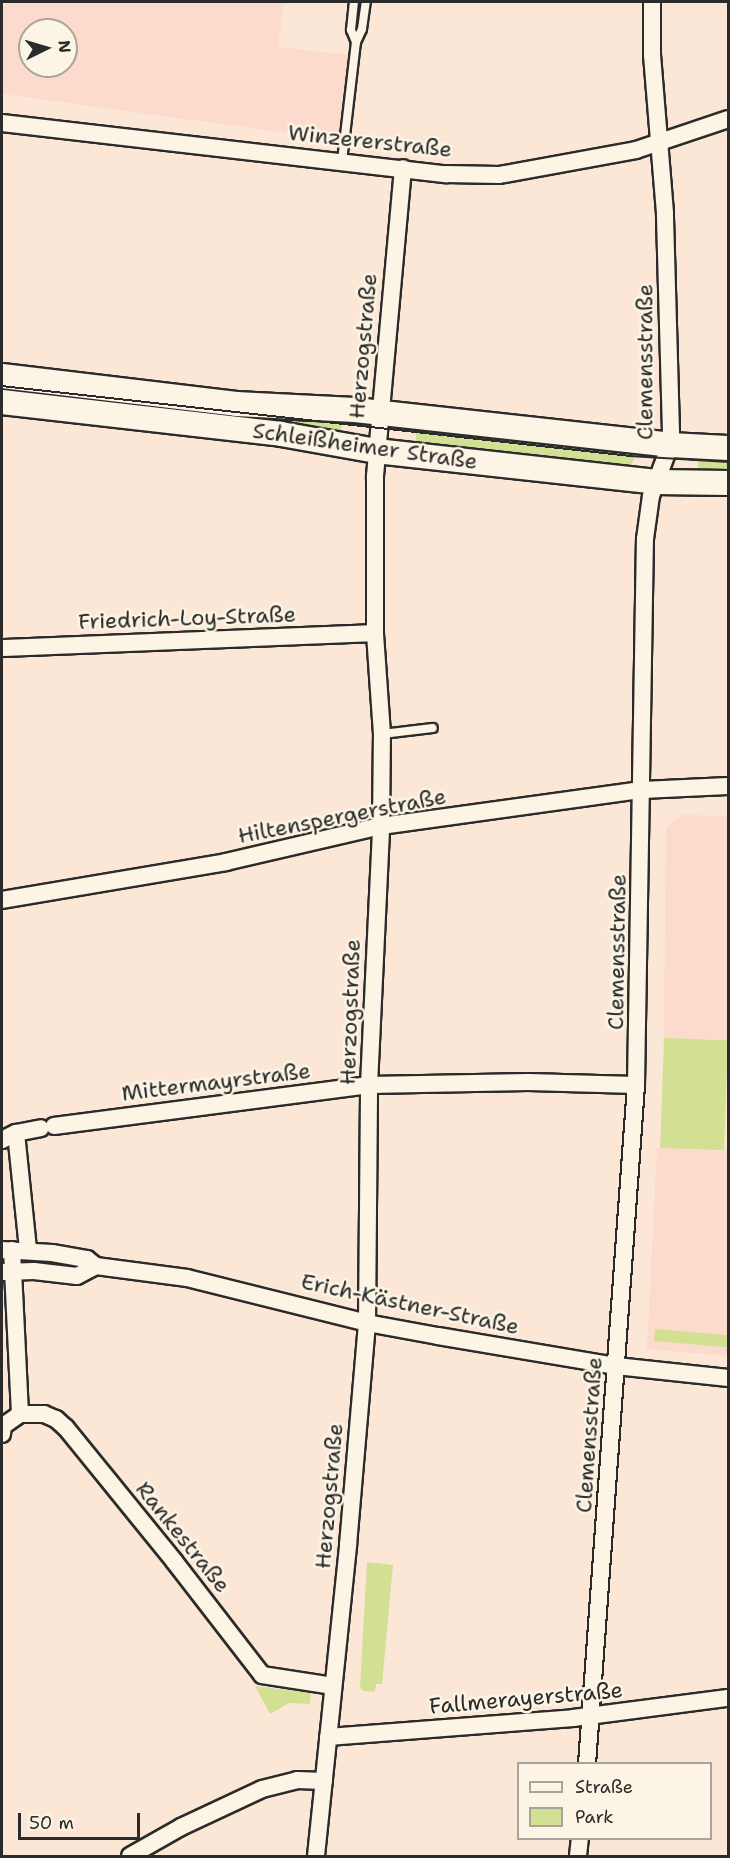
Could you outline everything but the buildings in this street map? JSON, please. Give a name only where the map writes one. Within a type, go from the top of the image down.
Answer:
[{"type":"main road","name":"Schleißheimer Straße","points":[[2,376],[236,404],[380,413],[670,445],[729,448]]},
{"type":"main road","name":"Schleißheimer Straße","points":[[2,402],[281,434],[376,451],[656,482],[729,483]]},
{"type":"street","name":"Clemensstraße","points":[[586,1762],[636,1085],[645,539],[651,496],[670,445],[665,213],[658,143],[652,2]]},
{"type":"street","name":"Winzererstraße","points":[[2,123],[446,174],[500,175],[636,150],[729,119]]},
{"type":"street","name":"Herzogstraße","points":[[316,1857],[367,1323],[369,1085],[381,826],[382,734],[375,633],[376,451],[403,168]]},
{"type":"street","name":"Friedrich-Loy-Straße","points":[[2,648],[375,633]]},
{"type":"street","name":"Hiltenspergerstraße","points":[[2,900],[226,862],[381,826],[642,790],[729,786]]},
{"type":"street","name":"Mittermayrstraße","points":[[9,1136],[47,1127],[369,1085],[528,1082],[636,1085]]},
{"type":"street","points":[[2,1430],[20,1414],[7,1272],[14,1250],[9,1136]]},
{"type":"street","name":"Erich-Kästner-Straße","points":[[14,1250],[87,1260],[96,1266],[187,1278],[367,1323],[616,1366],[729,1378]]},
{"type":"street","points":[[7,1272],[77,1276],[96,1266]]},
{"type":"street","name":"Rankestraße","points":[[20,1414],[44,1414],[66,1428],[174,1561],[262,1675],[333,1686]]},
{"type":"street","name":"Fallmerayerstraße","points":[[328,1737],[591,1716],[729,1698]]},
{"type":"street","points":[[130,1857],[181,1827],[262,1789],[297,1780],[324,1781]]},
{"type":"street","points":[[578,1857],[580,1840]]},
{"type":"lane","points":[[354,2],[351,30],[356,42]]},
{"type":"lane","points":[[342,161],[356,42],[362,28],[366,2]]},
{"type":"lane","points":[[382,734],[433,728]]},
{"type":"shaded area","points":[[8,2],[284,2],[278,47],[349,55],[338,140],[2,94],[2,8]]},
{"type":"shaded area","points":[[682,815],[728,816],[728,1040],[664,1038],[666,828]]},
{"type":"shaded area","points":[[657,1148],[728,1151],[728,1356],[647,1349]]},
{"type":"green space","points":[[2,383],[342,422],[341,433],[2,398]]},
{"type":"green space","points":[[416,426],[454,433],[563,446],[638,450],[628,472],[505,453],[416,444]]},
{"type":"green space","points":[[728,457],[728,475],[691,475],[693,470],[698,470],[698,458]]},
{"type":"green space","points":[[664,1038],[728,1040],[724,1150],[660,1148]]},
{"type":"green space","points":[[655,1329],[728,1335],[727,1347],[654,1341]]},
{"type":"green space","points":[[367,1562],[393,1565],[382,1684],[376,1684],[375,1692],[363,1691],[360,1687]]},
{"type":"green space","points":[[255,1686],[311,1693],[310,1704],[289,1703],[270,1714]]},
{"type":"tram line","points":[[2,386],[631,456],[728,462]]}]
